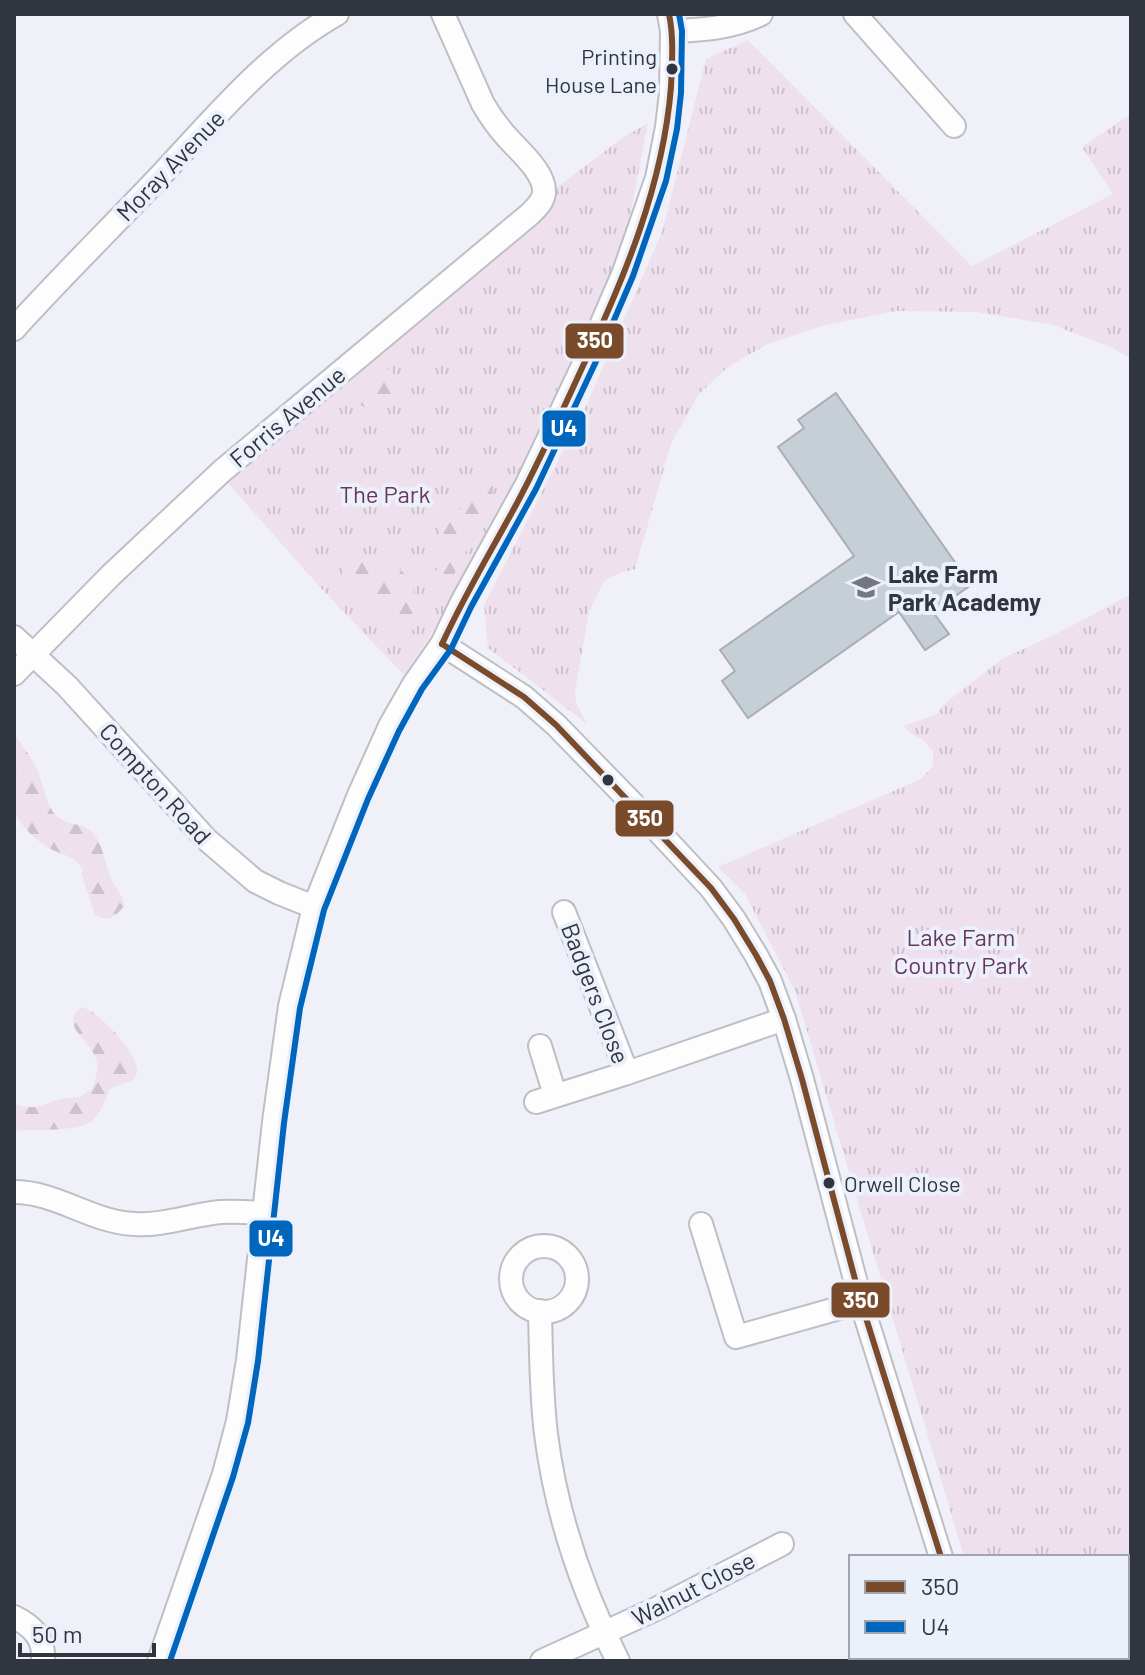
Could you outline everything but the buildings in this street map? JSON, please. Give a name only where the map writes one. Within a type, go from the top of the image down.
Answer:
[{"type":"street","name":"Moray Avenue","points":[[14,329],[281,53],[337,14]]},
{"type":"street","name":"Forris Avenue","points":[[14,674],[111,575],[222,471],[542,201],[544,188],[539,175],[496,125],[483,104],[443,14]]},
{"type":"street","points":[[159,1661],[224,1474],[238,1421],[290,1006],[314,907],[390,726],[442,644],[527,484],[602,324],[638,236],[657,178],[667,127],[671,93],[671,23],[725,26],[761,14]]},
{"type":"street","points":[[855,14],[954,126]]},
{"type":"street","name":"Compton Road","points":[[14,637],[76,695],[206,839],[231,862],[266,887],[314,907]]},
{"type":"street","points":[[442,644],[538,708],[592,761],[724,904],[770,981],[802,1079],[861,1302],[940,1555]]},
{"type":"street","name":"Badgers Close","points":[[564,912],[627,1073]]},
{"type":"street","name":"Badgers Close","points":[[540,1046],[546,1098],[784,1019]]},
{"type":"street","points":[[14,1192],[40,1194],[97,1217],[134,1224],[220,1212],[264,1213]]},
{"type":"street","points":[[701,1224],[736,1337],[861,1302]]},
{"type":"street","points":[[540,1311],[544,1416],[559,1503],[581,1575],[618,1661]]},
{"type":"street","name":"Walnut Close","points":[[542,1661],[656,1609],[782,1544]]},
{"type":"street","points":[[14,1617],[30,1626],[40,1637],[43,1661]]},
{"type":"green space","points":[[748,40],[972,266],[1113,194],[1082,147],[1131,114],[1131,359],[1113,348],[1053,325],[977,312],[896,311],[825,325],[768,344],[728,367],[699,394],[671,444],[635,569],[604,581],[589,611],[575,692],[576,703],[587,724],[488,648],[484,605],[586,406],[662,232],[706,59]]},
{"type":"green space","name":"The Park","points":[[648,123],[627,231],[575,364],[484,543],[404,675],[320,587],[228,483],[548,205],[552,191],[621,139]]},
{"type":"green space","points":[[382,365],[393,375],[390,398],[385,410],[374,412],[357,403],[352,395]]},
{"type":"green space","points":[[473,478],[486,481],[493,487],[492,500],[455,573],[448,581],[437,583],[441,528],[462,507]]},
{"type":"green space","points":[[371,556],[385,565],[398,566],[413,585],[416,616],[409,635],[344,582],[343,565],[348,558]]},
{"type":"green space","name":"Lake Farm Country Park","points":[[1131,594],[1131,1661],[997,1661],[1129,1659],[1129,1555],[963,1555],[795,991],[745,894],[718,867],[921,779],[933,766],[933,751],[904,726],[937,714],[943,705],[1002,659]]},
{"type":"green space","points":[[14,733],[38,771],[53,812],[64,821],[86,828],[100,843],[124,906],[112,917],[95,915],[79,865],[72,858],[40,842],[14,812]]},
{"type":"green space","points":[[82,1007],[97,1016],[123,1042],[134,1060],[136,1076],[111,1088],[98,1115],[91,1122],[65,1129],[14,1131],[14,1103],[36,1107],[60,1099],[80,1097],[92,1089],[97,1063],[74,1027],[73,1020]]},
{"type":"transit line","name":"350","points":[[442,644],[550,437],[627,266],[650,196],[667,124],[672,59],[669,14]]},
{"type":"transit line","name":"U4","points":[[170,1661],[233,1477],[248,1423],[300,1008],[324,910],[399,731],[422,689],[451,649],[536,489],[633,276],[666,181],[677,129],[681,93],[682,31],[679,14]]},
{"type":"transit line","name":"350","points":[[442,644],[524,697],[556,725],[711,888],[756,955],[770,981],[784,1019],[861,1302],[940,1555]]},
{"type":"place","name":"Printing House Lane","points":[[672,69]]},
{"type":"place","name":"Lake Farm Park Academy","points":[[866,587]]},
{"type":"place","name":"Orwell Close","points":[[829,1183]]}]
